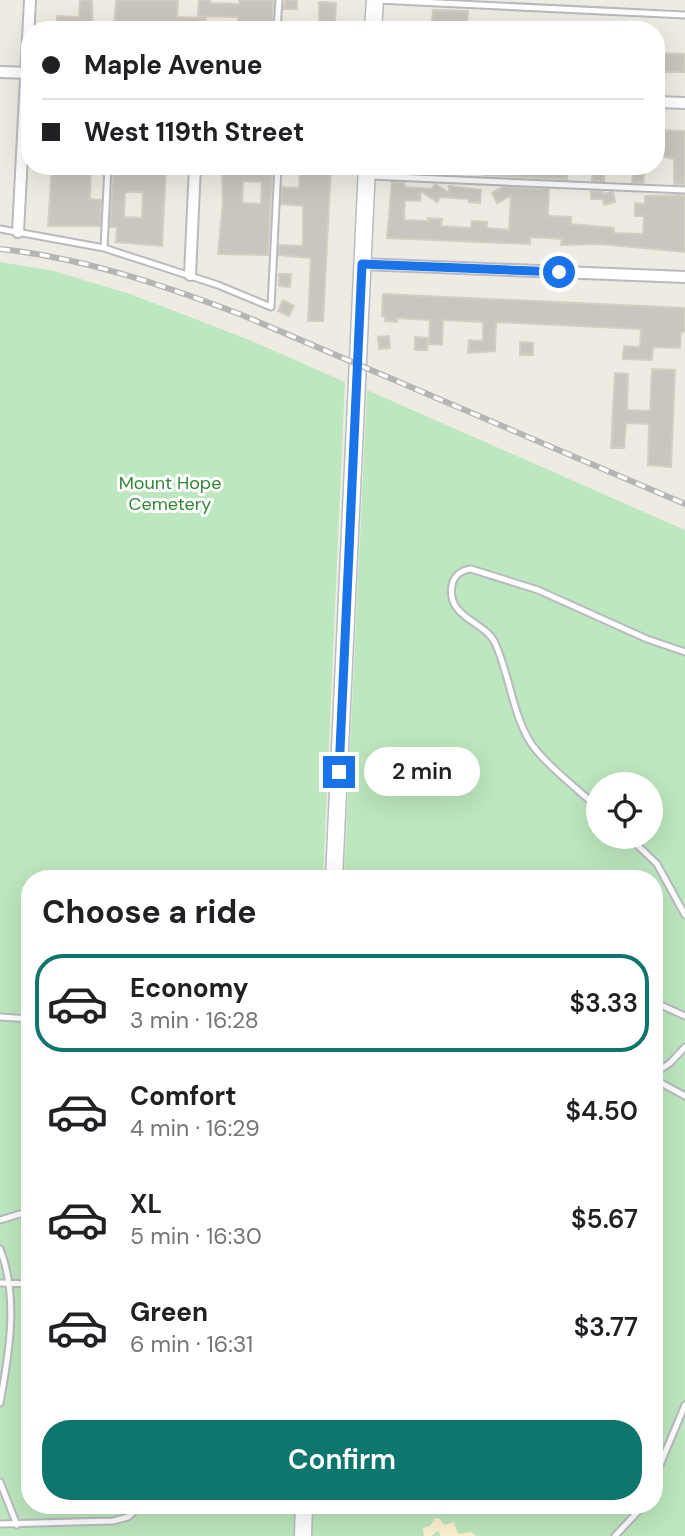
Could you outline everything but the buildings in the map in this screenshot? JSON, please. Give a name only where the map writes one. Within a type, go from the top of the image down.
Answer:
[{"type":"street","points":[[29,21],[30,0]]},
{"type":"street","points":[[374,21],[376,0]]},
{"type":"street","points":[[0,72],[21,73]]},
{"type":"street","points":[[665,102],[685,103]]},
{"type":"street","points":[[18,232],[22,175]]},
{"type":"street","points":[[190,275],[195,175]]},
{"type":"street","points":[[334,870],[367,175]]},
{"type":"street","points":[[362,264],[685,278]]},
{"type":"street","points":[[303,1536],[304,1514]]},
{"type":"lane","points":[[278,21],[279,0]]},
{"type":"lane","points":[[376,0],[685,15]]},
{"type":"lane","points":[[104,248],[108,175]]},
{"type":"lane","points":[[0,229],[104,248],[190,275],[271,307],[278,175]]},
{"type":"lane","points":[[434,175],[685,190]]},
{"type":"lane","points":[[586,797],[529,741],[494,640],[466,618],[454,602],[454,578],[471,569],[511,580],[648,639],[685,652]]},
{"type":"lane","points":[[641,849],[660,870]]},
{"type":"lane","points":[[663,875],[685,915]]},
{"type":"lane","points":[[663,1006],[685,1016]]},
{"type":"lane","points":[[0,1017],[21,1018]]},
{"type":"lane","points":[[663,1069],[685,1046]]},
{"type":"lane","points":[[663,1082],[685,1096]]},
{"type":"lane","points":[[0,1220],[21,1214]]},
{"type":"lane","points":[[0,1250],[8,1283],[10,1329],[0,1403]]},
{"type":"lane","points":[[0,1283],[21,1284]]},
{"type":"lane","points":[[663,1458],[685,1405]]},
{"type":"lane","points":[[0,1482],[17,1525]]},
{"type":"lane","points":[[0,1524],[113,1521],[131,1514]]},
{"type":"lane","points":[[615,1536],[635,1514]]},
{"type":"green space","name":"Mount Hope Cemetery","points":[[0,262],[54,271],[130,294],[247,339],[345,382],[323,870],[21,870],[21,1514],[296,1514],[295,1536],[0,1536]]},
{"type":"green space","points":[[367,390],[685,530],[685,1536],[312,1536],[313,1514],[663,1514],[663,870],[344,870]]},
{"type":"sand","points":[[435,1518],[440,1519],[444,1525],[454,1522],[458,1534],[471,1532],[476,1536],[441,1536],[438,1531],[431,1536],[424,1536],[423,1528],[430,1526]]},
{"type":"railway","points":[[0,249],[93,266],[153,283],[242,315],[685,504]]},
{"type":"route","points":[[339,772],[362,264],[559,272]]}]
